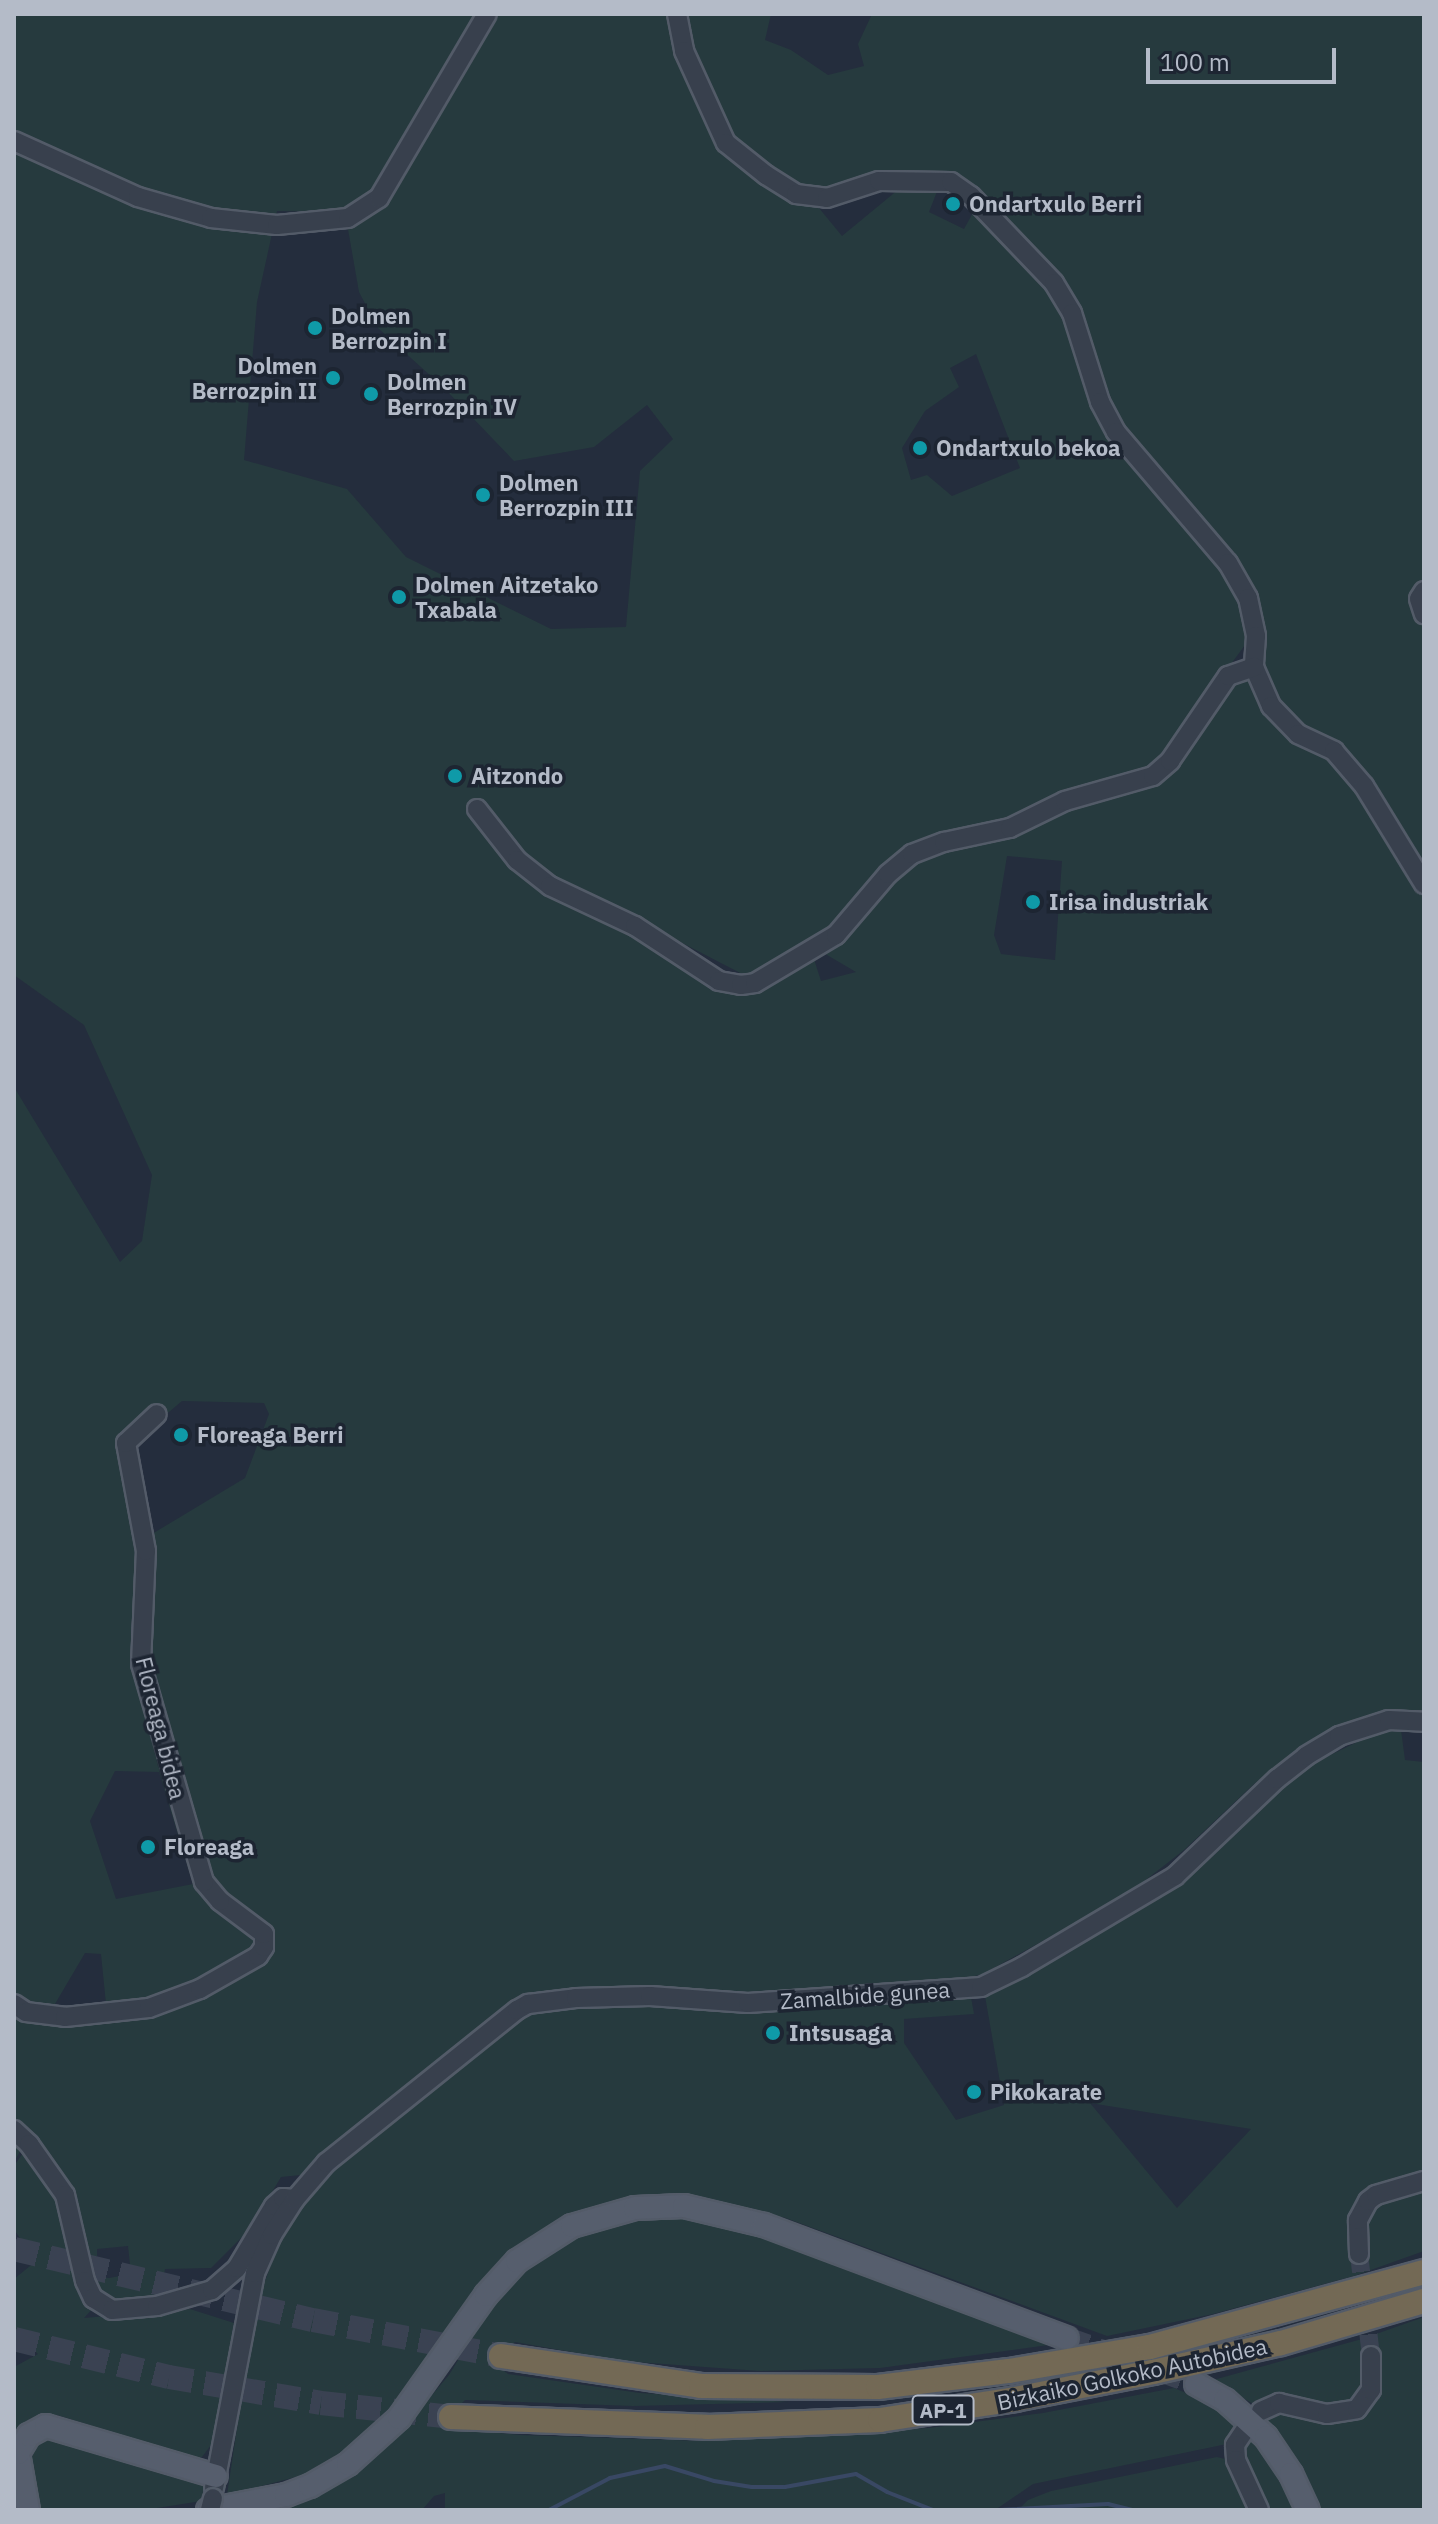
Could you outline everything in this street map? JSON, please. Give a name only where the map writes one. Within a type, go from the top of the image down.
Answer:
[{"type":"highway","name":"Bizkaiko Golkoko Autobidea","points":[[501,2356],[701,2386],[878,2387],[1009,2371],[1150,2347],[1424,2272]]},
{"type":"highway","name":"Bizkaiko Golkoko Autobidea","points":[[451,2417],[707,2427],[880,2420],[1015,2399],[1153,2372],[1281,2343],[1424,2301]]},
{"type":"main road","points":[[210,2506],[286,2495],[310,2486],[348,2464],[399,2418],[486,2295],[517,2261],[572,2226],[635,2208],[684,2206],[764,2225],[1067,2338]]},
{"type":"main road","points":[[1196,2384],[1225,2400],[1266,2437],[1291,2474],[1308,2510]]},
{"type":"main road","points":[[28,2510],[18,2453],[29,2435],[46,2426],[216,2476]]},
{"type":"street","points":[[14,141],[138,197],[211,218],[277,225],[348,218],[379,198],[487,14]]},
{"type":"street","points":[[677,14],[684,51],[726,143],[766,175],[796,194],[827,198],[879,181],[951,182],[971,196],[1054,283],[1072,313],[1100,402],[1116,432],[1228,563],[1248,598],[1256,636],[1254,667],[1271,706],[1298,734],[1334,751],[1364,786],[1424,884]]},
{"type":"street","points":[[1424,591],[1419,599],[1424,614]]},
{"type":"street","points":[[477,809],[517,860],[550,886],[635,926],[719,981],[741,985],[755,983],[836,935],[873,896],[888,874],[912,854],[1010,828],[1065,801],[1153,776],[1170,761],[1228,676],[1254,667]]},
{"type":"street","name":"Floreaga bidea","points":[[14,2004],[26,2012],[65,2017],[149,2008],[200,1989],[258,1956],[264,1947],[264,1934],[220,1901],[204,1882],[141,1664],[146,1551],[126,1443],[157,1414]]},
{"type":"street","name":"Zamalbide gunea","points":[[295,2199],[326,2163],[445,2070],[496,2024],[528,2004],[576,1998],[650,1996],[748,2003],[981,1987],[1022,1967],[1175,1876],[1277,1779],[1317,1749],[1363,1726],[1389,1720],[1424,1722]]},
{"type":"street","points":[[14,2130],[29,2144],[65,2195],[85,2281],[93,2298],[112,2310],[157,2306],[212,2290],[237,2268],[274,2206],[283,2198],[295,2199],[272,2235],[255,2273],[210,2506]]},
{"type":"street","points":[[1359,2254],[1358,2220],[1368,2201],[1376,2195],[1424,2181]]},
{"type":"street","points":[[1261,2411],[1279,2403],[1327,2414],[1357,2409],[1371,2390],[1371,2356]]},
{"type":"street","points":[[1247,2427],[1235,2445],[1236,2460],[1259,2510]]},
{"type":"green space","points":[[14,14],[673,14],[719,137],[800,200],[819,208],[842,236],[899,189],[938,189],[929,212],[964,229],[975,209],[1025,241],[969,185],[838,192],[796,187],[775,175],[726,132],[699,72],[681,14],[771,14],[765,40],[791,50],[828,75],[864,66],[858,44],[872,14],[1424,14],[1424,1717],[1380,1714],[1351,1722],[1305,1746],[1254,1784],[1184,1850],[1129,1893],[983,1974],[947,1983],[971,1997],[974,2014],[904,2019],[904,2043],[956,2120],[1004,2105],[985,1996],[1137,1910],[1213,1856],[1284,1787],[1318,1761],[1380,1731],[1401,1730],[1405,1760],[1424,1762],[1424,2251],[1354,2276],[1213,2314],[1107,2336],[783,2217],[761,2233],[1056,2344],[880,2368],[760,2371],[622,2361],[515,2342],[503,2350],[501,2368],[508,2374],[640,2393],[789,2402],[633,2406],[465,2400],[453,2412],[457,2429],[520,2435],[704,2441],[929,2428],[1043,2413],[1174,2388],[1203,2400],[1241,2424],[1227,2444],[1033,2484],[995,2510],[445,2510],[445,2493],[434,2496],[422,2510],[278,2510],[314,2497],[346,2480],[393,2441],[449,2375],[492,2304],[472,2296],[397,2401],[338,2456],[307,2474],[227,2495],[255,2308],[285,2227],[319,2180],[301,2175],[281,2177],[250,2229],[211,2268],[165,2269],[161,2298],[113,2304],[102,2301],[87,2275],[109,2278],[131,2274],[128,2246],[97,2249],[97,2256],[83,2260],[29,2136],[14,2162],[14,2013],[43,2025],[108,2024],[101,1954],[85,1953],[52,2009],[22,2000],[14,2008],[14,1087],[120,1262],[142,1241],[152,1175],[84,1025],[14,975]],"holes":[[[277,211],[345,212],[359,292],[378,328],[445,389],[514,461],[594,447],[647,405],[673,439],[640,471],[626,627],[551,629],[406,557],[347,489],[244,460],[257,302]],[[976,354],[1020,468],[952,496],[927,475],[911,480],[902,448],[925,411],[959,387],[950,368]],[[1253,590],[1262,619],[1264,663],[1225,691],[1173,743],[1245,645],[1249,629],[1244,601]],[[1007,856],[1062,861],[1055,960],[1001,954],[994,935]],[[551,875],[748,977],[810,945],[856,972],[821,981],[813,956],[729,990],[634,933],[544,887]],[[182,1401],[264,1403],[269,1414],[245,1478],[152,1534],[131,1444]],[[115,1771],[159,1772],[193,1884],[116,1899],[90,1821]],[[1090,2103],[1251,2129],[1177,2208]]]},
{"type":"green space","points":[[25,2150],[56,2191],[94,2307],[84,2318],[190,2309],[234,2323],[214,2441],[202,2457],[195,2458],[57,2415],[30,2419],[14,2434],[14,2367],[38,2354],[14,2332],[14,2279],[35,2262],[14,2229],[14,2166]]},
{"type":"green space","points":[[1424,2317],[1424,2510],[1018,2510],[1028,2500],[1051,2491],[1217,2457],[1229,2460],[1265,2411],[1213,2380],[1362,2339]]},
{"type":"green space","points":[[52,2436],[204,2483],[202,2501],[144,2510],[39,2510],[27,2455],[32,2442]]},
{"type":"waterway","points":[[549,2510],[610,2478],[665,2466],[714,2481],[752,2487],[785,2487],[856,2474],[887,2492],[933,2510]]},
{"type":"waterway","points":[[998,2510],[1108,2504],[1132,2510]]},
{"type":"tunnel","points":[[14,2249],[313,2320],[501,2356]]},
{"type":"tunnel","points":[[1359,2254],[1371,2356]]},
{"type":"tunnel","points":[[1067,2338],[1196,2384]]},
{"type":"tunnel","points":[[14,2339],[169,2377],[321,2403],[451,2417]]},
{"type":"place","name":"Ondartxulo Berri","points":[[953,204]]},
{"type":"place","name":"Dolmen Berrozpin I","points":[[315,328]]},
{"type":"place","name":"Dolmen Berrozpin II","points":[[333,378]]},
{"type":"place","name":"Dolmen Berrozpin IV","points":[[371,394]]},
{"type":"place","name":"Ondartxulo bekoa","points":[[920,448]]},
{"type":"place","name":"Dolmen Berrozpin III","points":[[483,495]]},
{"type":"place","name":"Dolmen Aitzetako Txabala","points":[[399,597]]},
{"type":"place","name":"Aitzondo","points":[[455,776]]},
{"type":"place","name":"Irisa industriak","points":[[1033,902]]},
{"type":"place","name":"Floreaga Berri","points":[[181,1435]]},
{"type":"place","name":"Floreaga","points":[[148,1847]]},
{"type":"place","name":"Intsusaga","points":[[773,2033]]},
{"type":"place","name":"Pikokarate","points":[[974,2092]]}]
